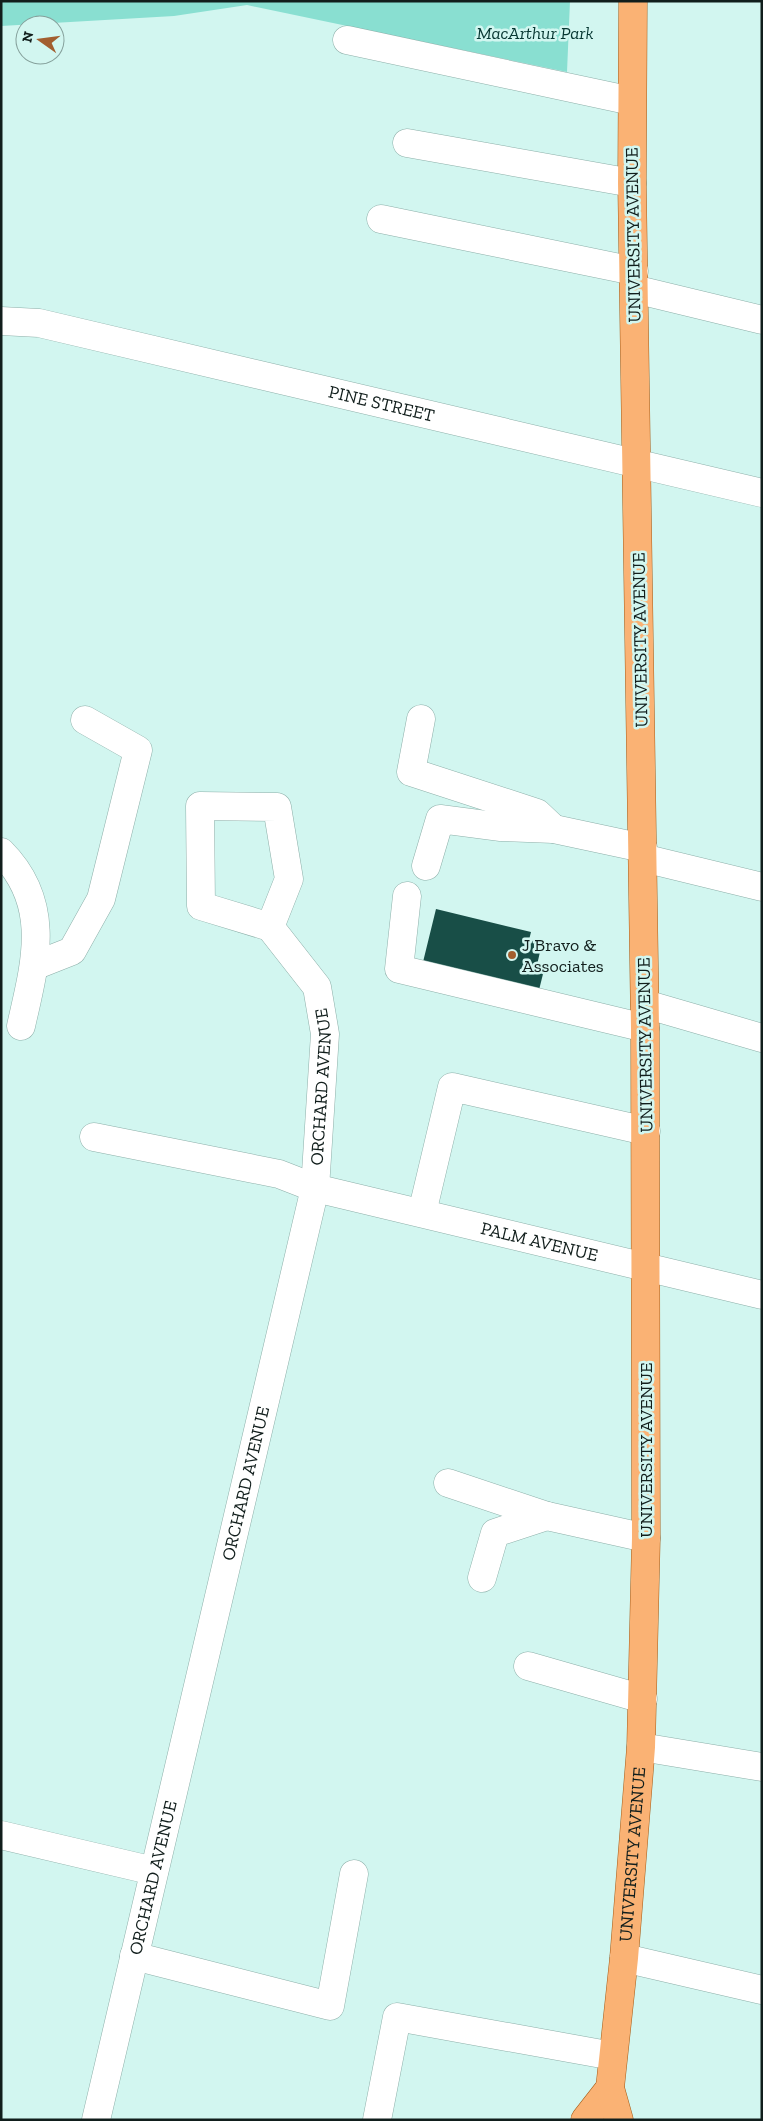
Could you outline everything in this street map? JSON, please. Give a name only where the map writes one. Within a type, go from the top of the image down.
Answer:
[{"type":"main road","name":"UNIVERSITY AVENUE","points":[[619,2120],[610,2088],[624,1958],[641,1747],[646,1538],[646,1131],[632,183],[633,1]]},
{"type":"main road","points":[[585,2120],[610,2088]]},
{"type":"street","points":[[347,40],[632,101]]},
{"type":"street","points":[[407,143],[632,183]]},
{"type":"street","points":[[380,219],[634,280],[762,320]]},
{"type":"street","name":"PINE STREET","points":[[1,321],[40,323],[762,493]]},
{"type":"street","points":[[421,719],[411,772],[537,812],[554,829]]},
{"type":"street","points":[[34,966],[72,951],[101,899],[138,750],[85,720]]},
{"type":"street","points":[[200,806],[277,807],[289,879],[270,927],[201,906],[200,806]]},
{"type":"street","points":[[426,866],[440,819],[501,828],[554,829],[762,887]]},
{"type":"street","points":[[1,852],[20,877],[30,898],[36,921],[34,966],[21,1026]]},
{"type":"street","points":[[406,896],[399,969],[762,1038]]},
{"type":"street","name":"ORCHARD AVENUE","points":[[96,2120],[315,1188],[325,1034],[317,987],[270,927]]},
{"type":"street","points":[[422,1213],[452,1087],[646,1131]]},
{"type":"street","name":"PALM AVENUE","points":[[94,1137],[279,1174],[315,1188],[762,1295]]},
{"type":"street","points":[[448,1483],[547,1516],[646,1538]]},
{"type":"street","points":[[482,1578],[495,1533],[547,1516]]},
{"type":"street","points":[[528,1666],[643,1699]]},
{"type":"street","points":[[641,1747],[762,1768]]},
{"type":"street","points":[[1,1836],[154,1871]]},
{"type":"street","points":[[134,1956],[330,2006],[354,1874]]},
{"type":"street","points":[[624,1958],[762,1990]]},
{"type":"street","points":[[377,2120],[397,2018],[614,2056]]},
{"type":"green space","name":"MacArthur Park","points":[[1,1],[570,1],[567,72],[247,5],[174,16],[65,22],[65,15],[15,15],[15,25],[1,26]]},
{"type":"building","points":[[436,909],[531,932],[529,940],[542,943],[537,965],[545,966],[539,990],[423,962]]},
{"type":"place","name":"J Bravo & Associates","points":[[512,955]]}]
